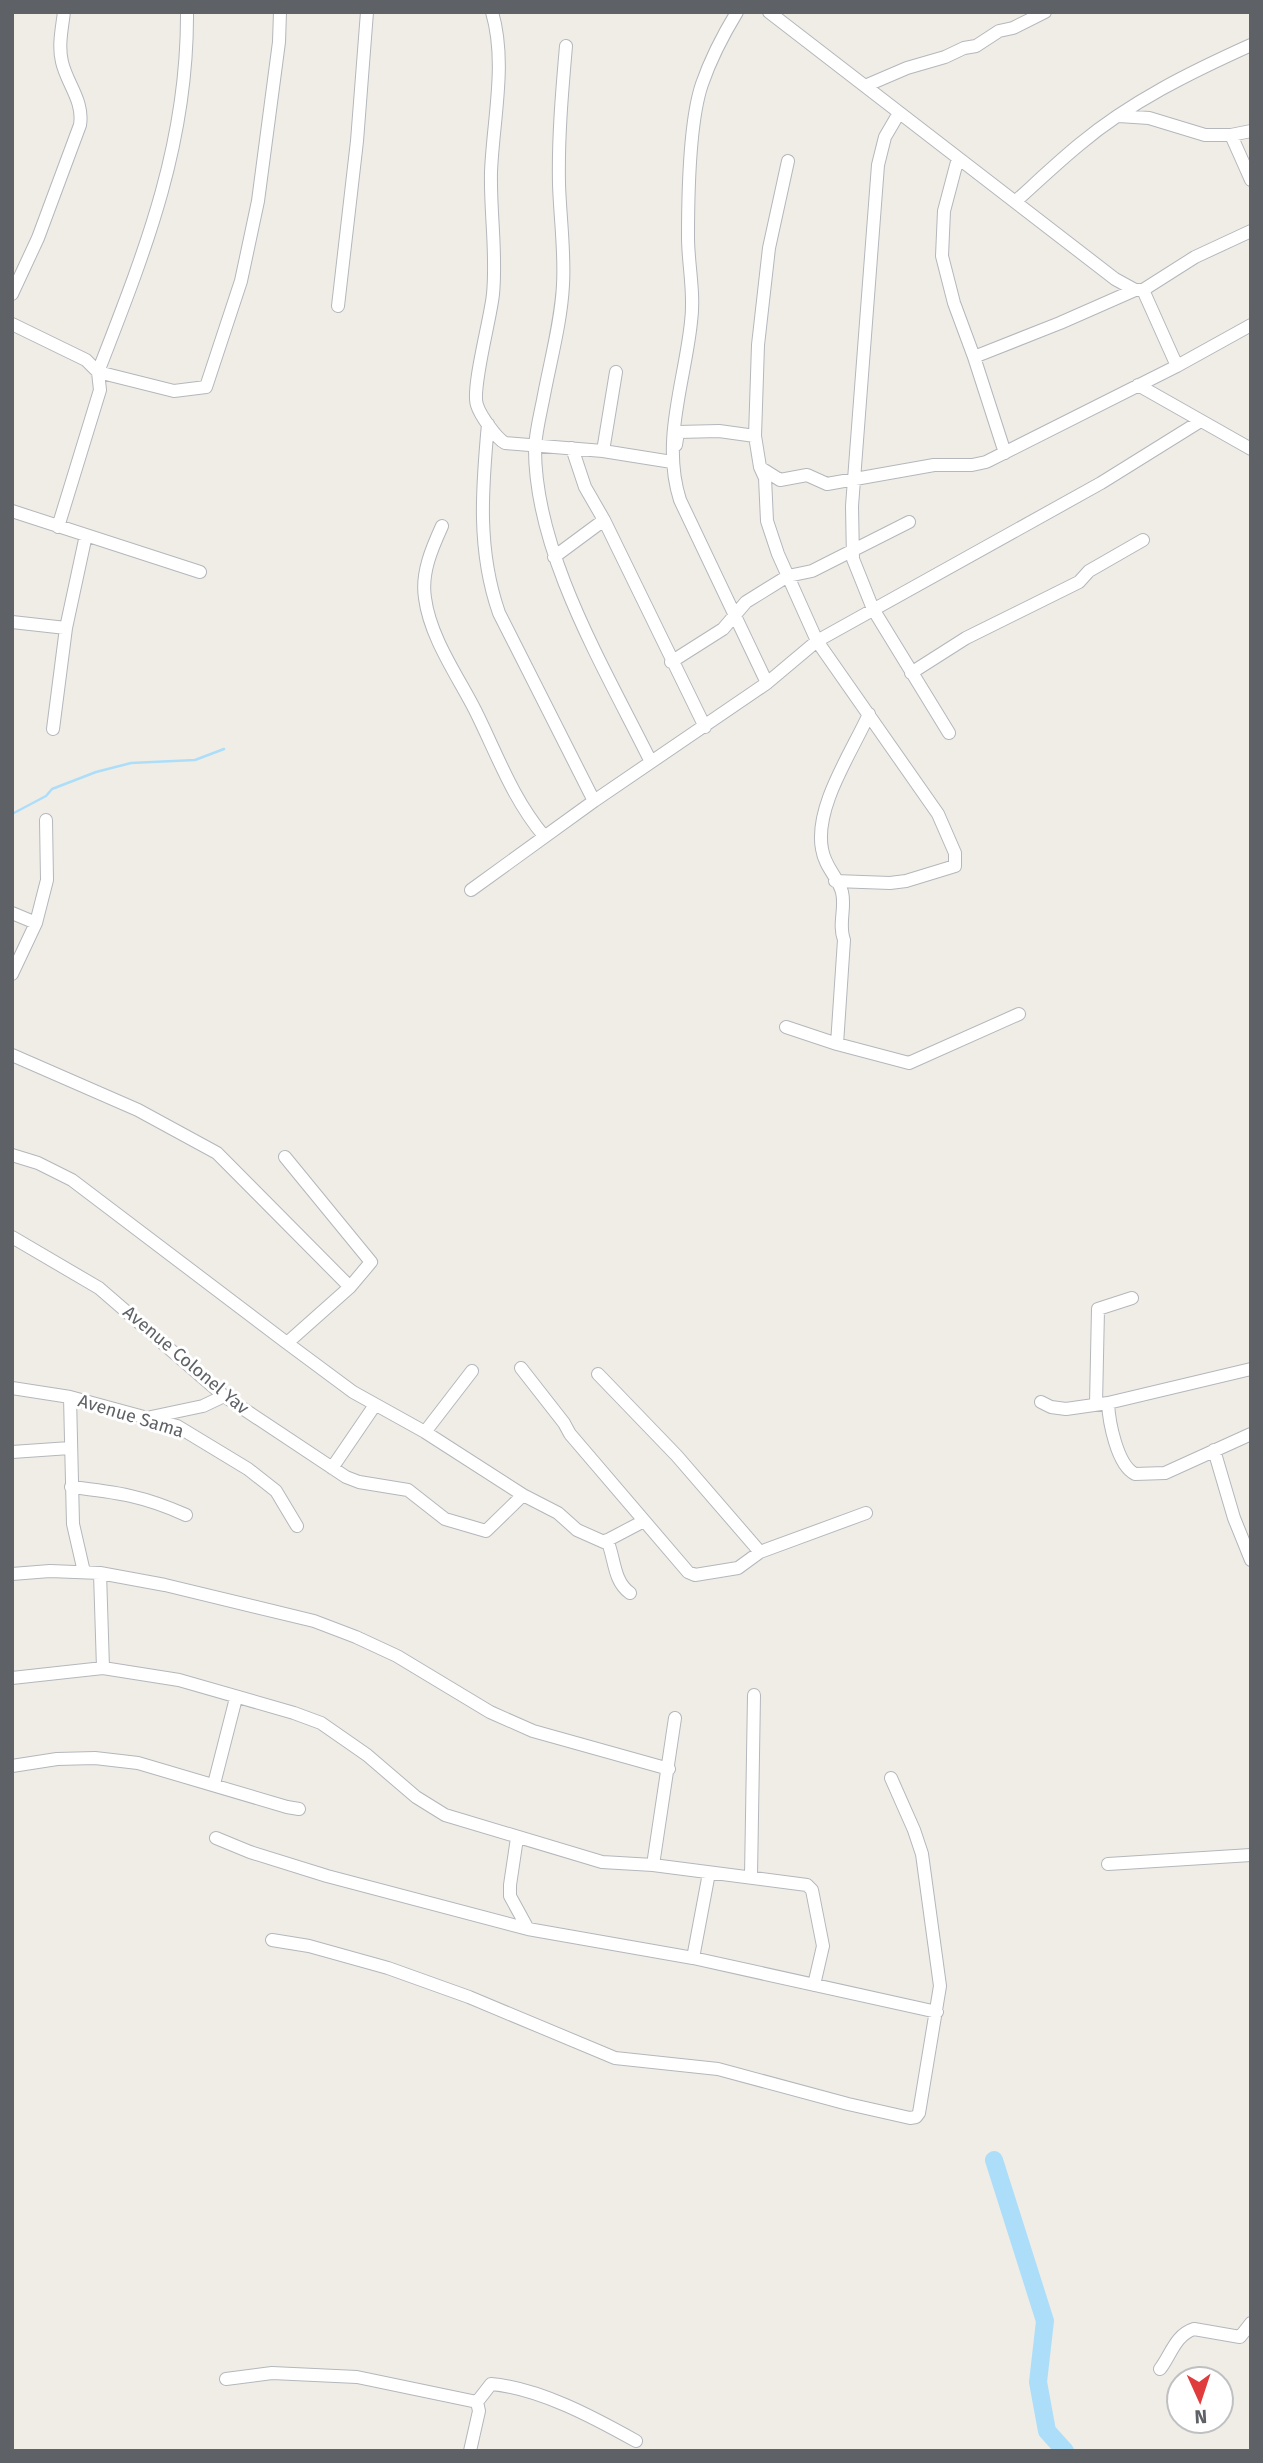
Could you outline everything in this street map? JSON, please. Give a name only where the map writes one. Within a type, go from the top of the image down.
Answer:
[{"type":"street","points":[[12,294],[38,238],[80,125],[82,113],[61,61],[64,12]]},
{"type":"street","points":[[58,527],[100,390],[98,372],[142,258],[169,169],[185,80],[187,12]]},
{"type":"street","points":[[12,324],[86,360],[98,372],[174,391],[206,387],[241,281],[258,201],[279,42],[280,12]]},
{"type":"street","points":[[338,306],[357,141],[367,12]]},
{"type":"street","points":[[492,12],[498,60],[497,116],[491,172],[495,259],[490,320],[477,405],[496,436],[505,443],[603,451],[672,462]]},
{"type":"street","points":[[737,12],[716,50],[701,86],[696,112],[691,157],[688,237],[692,319],[674,425],[672,462],[680,500],[767,683]]},
{"type":"street","points":[[769,12],[1115,279],[1139,290],[1177,366]]},
{"type":"street","points":[[865,86],[907,68],[976,46],[999,31],[1013,28],[1045,12]]},
{"type":"street","points":[[1016,201],[1081,143],[1119,116],[1198,69],[1251,45]]},
{"type":"street","points":[[566,47],[560,108],[559,181],[563,283],[536,446],[540,495],[554,557],[651,762]]},
{"type":"street","points":[[900,113],[885,136],[878,165],[851,551],[873,610],[949,733]]},
{"type":"street","points":[[1119,116],[1149,118],[1205,135],[1231,135],[1251,131]]},
{"type":"street","points":[[1231,135],[1251,180]]},
{"type":"street","points":[[958,158],[944,211],[943,256],[954,303],[1005,453]]},
{"type":"street","points":[[788,161],[766,272],[758,345],[755,436],[760,467],[765,478],[767,521],[817,641],[939,814],[955,853],[955,866],[921,877],[890,883],[835,881]]},
{"type":"street","points":[[974,357],[1139,290],[1195,257],[1251,231]]},
{"type":"street","points":[[760,467],[780,480],[807,475],[827,484],[934,466],[979,464],[1177,366],[1251,325]]},
{"type":"street","points":[[603,451],[616,372]]},
{"type":"street","points":[[1138,385],[1199,422],[1251,449]]},
{"type":"street","points":[[471,890],[594,801],[767,683],[817,641],[1101,483],[1199,422]]},
{"type":"street","points":[[488,423],[482,529],[489,581],[499,613],[594,801]]},
{"type":"street","points":[[672,462],[678,432],[719,431],[755,436]]},
{"type":"street","points":[[572,448],[585,487],[604,520],[705,727]]},
{"type":"street","points":[[12,511],[200,572]]},
{"type":"street","points":[[554,557],[604,520]]},
{"type":"street","points":[[671,662],[723,629],[746,603],[788,576],[812,571],[909,522]]},
{"type":"street","points":[[442,526],[426,570],[425,599],[429,612],[442,647],[512,791],[529,819],[544,836]]},
{"type":"street","points":[[53,729],[66,628],[86,535]]},
{"type":"street","points":[[911,673],[966,638],[1079,582],[1089,571],[1143,540]]},
{"type":"street","points":[[12,622],[66,628]]},
{"type":"street","points":[[837,1044],[844,940],[841,930],[843,895],[827,868],[822,851],[821,819],[869,714]]},
{"type":"street","points":[[12,974],[36,923],[47,880],[46,820]]},
{"type":"street","points":[[12,913],[36,923]]},
{"type":"street","points":[[786,1027],[909,1063],[1019,1014]]},
{"type":"street","points":[[12,1055],[150,1116],[217,1153],[350,1287]]},
{"type":"street","points":[[12,1155],[38,1163],[72,1180],[353,1392],[425,1432],[523,1495],[559,1514],[577,1530],[601,1541],[642,1522]]},
{"type":"street","points":[[285,1157],[371,1262],[350,1287],[287,1343]]},
{"type":"street","name":"Avenue Colonel Yav","points":[[12,1237],[104,1292],[224,1396],[332,1468],[359,1482],[408,1490],[445,1519],[486,1531],[523,1495]]},
{"type":"street","points":[[1132,1298],[1098,1309],[1102,1404],[1121,1461],[1135,1474],[1166,1473],[1251,1434]]},
{"type":"street","points":[[521,1368],[570,1434],[628,1501],[642,1522],[688,1572],[695,1575],[738,1568],[760,1552],[866,1513]]},
{"type":"street","points":[[1041,1402],[1056,1409],[1102,1404],[1251,1369]]},
{"type":"street","points":[[425,1432],[472,1370]]},
{"type":"street","points":[[598,1374],[677,1456],[760,1552]]},
{"type":"street","name":"Avenue Sama","points":[[12,1388],[70,1397],[177,1426],[264,1481],[281,1497],[298,1527]]},
{"type":"street","points":[[150,1418],[203,1406],[224,1396]]},
{"type":"street","points":[[70,1397],[73,1524],[83,1572]]},
{"type":"street","points":[[332,1468],[374,1405]]},
{"type":"street","points":[[12,1452],[70,1448]]},
{"type":"street","points":[[1213,1450],[1234,1518],[1251,1560]]},
{"type":"street","points":[[71,1487],[132,1494],[186,1515]]},
{"type":"street","points":[[607,1540],[618,1579],[622,1588],[630,1593]]},
{"type":"street","points":[[12,1574],[50,1571],[100,1573],[165,1585],[314,1621],[397,1656],[500,1717],[533,1731],[668,1769]]},
{"type":"street","points":[[100,1573],[103,1668]]},
{"type":"street","points":[[12,1678],[103,1668],[179,1680],[321,1723],[367,1755],[432,1808],[445,1815],[602,1863],[653,1865],[801,1884],[812,1890],[823,1946],[814,1985]]},
{"type":"street","points":[[751,1877],[754,1695]]},
{"type":"street","points":[[214,1784],[236,1698]]},
{"type":"street","points":[[653,1865],[675,1718]]},
{"type":"street","points":[[12,1766],[57,1759],[95,1758],[138,1763],[299,1809]]},
{"type":"street","points":[[272,1940],[309,1946],[388,1968],[469,1997],[615,2058],[719,2068],[848,2105],[916,2117],[919,2113],[940,1986],[922,1854],[915,1830],[891,1778]]},
{"type":"street","points":[[216,1838],[250,1852],[327,1875],[528,1929],[693,1958],[937,2012]]},
{"type":"street","points":[[517,1838],[510,1895],[528,1929]]},
{"type":"street","points":[[1108,1864],[1251,1855]]},
{"type":"street","points":[[693,1958],[709,1873]]},
{"type":"street","points":[[1160,2369],[1177,2340],[1187,2331],[1194,2329],[1240,2337],[1251,2323]]},
{"type":"street","points":[[226,2379],[272,2373],[357,2377],[477,2402]]},
{"type":"street","points":[[477,2402],[491,2384],[516,2386],[605,2423],[636,2441]]},
{"type":"street","points":[[470,2451],[479,2411],[477,2402]]},
{"type":"waterway","points":[[12,814],[46,796],[52,789],[96,772],[131,763],[195,760],[224,749]]},
{"type":"waterway","points":[[994,2160],[1045,2321],[1038,2382],[1047,2431],[1065,2451]]}]
